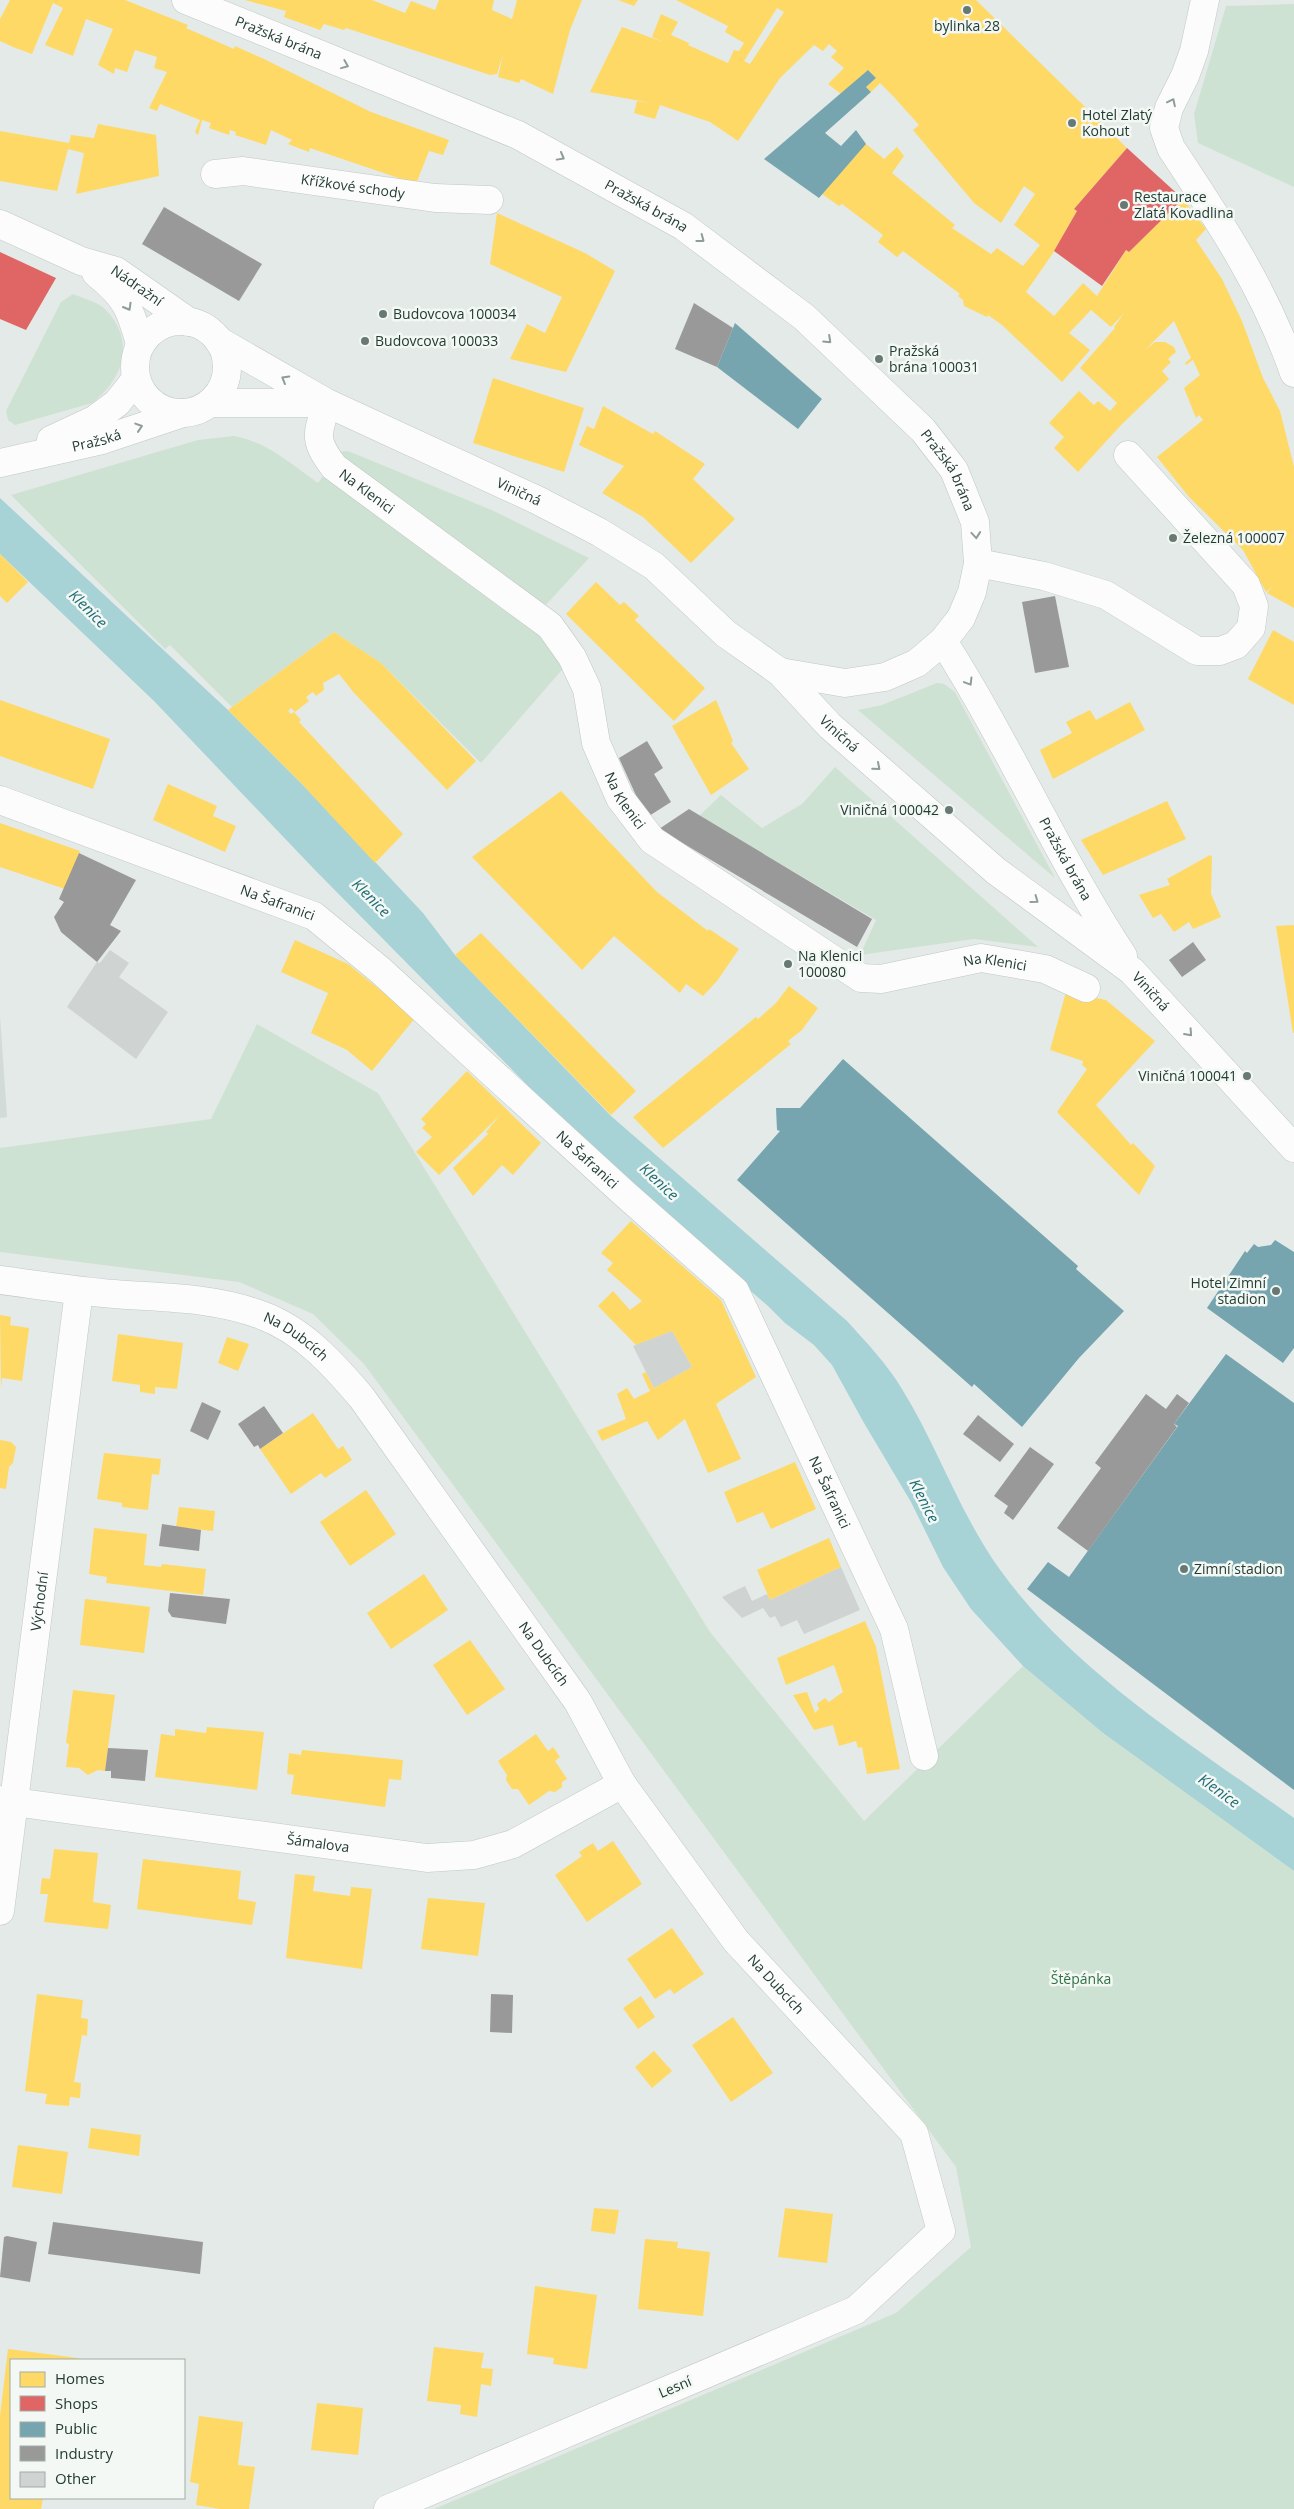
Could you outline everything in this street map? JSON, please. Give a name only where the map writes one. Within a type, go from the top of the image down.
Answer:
[{"type":"street","name":"Pražská brána","points":[[186,0],[518,134],[683,226],[804,317],[923,430],[954,470],[975,522],[978,563],[972,592],[961,618],[943,640],[916,663],[885,677],[846,683],[780,672]]},
{"type":"street","points":[[1205,0],[1194,51],[1185,76],[1169,108],[1164,128],[1171,148],[1288,334],[1294,373]]},
{"type":"street","name":"Křížkové schody","points":[[215,174],[243,171],[435,198],[489,200]]},
{"type":"street","name":"Nádražní","points":[[0,224],[81,262],[116,270],[189,322]]},
{"type":"street","name":"Nádražní","points":[[81,262],[115,288],[130,309],[140,344]]},
{"type":"street","points":[[174,322],[189,322],[206,329],[219,341],[226,357],[226,374],[221,390],[210,402],[198,410],[183,413],[162,410],[146,398],[136,379],[135,361],[140,344],[149,333],[161,325],[174,322]]},
{"type":"street","name":"Viničná","points":[[219,341],[327,403],[537,500],[599,532],[654,566],[726,634],[780,672],[830,726],[996,871],[1132,971],[1294,1148]]},
{"type":"street","name":"Pražská","points":[[3,462],[94,420],[117,403],[136,379]]},
{"type":"street","name":"Viničná","points":[[210,402],[327,403]]},
{"type":"street","name":"Na Klenici","points":[[327,403],[318,433],[322,451],[334,467],[550,626],[572,657],[587,689],[596,743],[620,798],[652,840],[861,978],[882,979],[981,958],[1045,969],[1086,988]]},
{"type":"street","name":"Pražská","points":[[3,462],[102,440],[183,413]]},
{"type":"street","points":[[978,563],[1044,576],[1106,595],[1197,651],[1220,651],[1236,645],[1251,628],[1254,606],[1246,585],[1128,455]]},
{"type":"street","name":"Pražská brána","points":[[943,640],[970,683],[1090,906],[1132,971]]},
{"type":"street","name":"Na Šafranici","points":[[0,800],[314,916],[380,970],[626,1195],[735,1290],[894,1628],[924,1756]]},
{"type":"street","name":"Na Dubcích","points":[[0,1280],[79,1291],[216,1302],[262,1315],[296,1334],[329,1359],[362,1398],[578,1702],[622,1784],[736,1941],[914,2133],[941,2231]]},
{"type":"street","name":"Východní","points":[[0,1911],[6,1801],[79,1291]]},
{"type":"street","name":"Šámalova","points":[[6,1801],[427,1858],[474,1856],[513,1844],[622,1784]]},
{"type":"street","name":"Lesní","points":[[388,2509],[856,2310],[941,2231]]},
{"type":"shaded area","points":[[0,1016],[7,1117],[0,1118]]},
{"type":"green space","points":[[1294,4],[1294,187],[1198,143],[1194,114],[1226,6]]},
{"type":"green space","points":[[73,294],[102,307],[115,321],[121,333],[123,346],[122,359],[118,371],[112,383],[92,403],[15,425],[8,420],[6,411],[61,302]]},
{"type":"green space","points":[[234,436],[268,448],[318,483],[323,476],[451,571],[543,635],[567,664],[481,763],[381,663],[334,632],[232,707],[170,645],[165,649],[11,495],[198,440]]},
{"type":"green space","points":[[348,451],[494,511],[589,558],[544,607],[339,462],[339,452]]},
{"type":"green space","points":[[937,683],[944,684],[955,692],[1055,878],[858,710],[882,705]]},
{"type":"green space","points":[[835,767],[1038,947],[974,939],[860,955],[876,920],[699,816],[721,795],[762,828],[802,804]]},
{"type":"green space","name":"Štěpánka","points":[[257,1024],[378,1093],[710,1632],[864,1821],[1023,1666],[1103,1733],[1294,1871],[1294,2509],[434,2509],[896,2313],[971,2247],[956,2167],[364,1364],[313,1314],[239,1282],[0,1252],[0,1148],[211,1119]]},
{"type":"water","name":"Klenice","points":[[0,498],[228,710],[302,784],[423,913],[455,955],[611,1116],[847,1321],[896,1380],[915,1411],[973,1527],[1001,1571],[1030,1607],[1063,1642],[1137,1705],[1294,1818],[1294,1871],[1103,1733],[1023,1666],[971,1609],[943,1567],[911,1502],[832,1365],[814,1345],[785,1323],[768,1306],[663,1216],[541,1099],[313,868],[154,701],[0,554]]},
{"type":"building: Homes","points":[[10,0],[125,0],[188,25],[186,28],[234,49],[235,46],[264,59],[371,112],[449,140],[443,155],[429,151],[416,184],[310,148],[309,152],[288,144],[292,140],[271,130],[266,145],[235,135],[236,132],[230,130],[229,135],[209,128],[211,123],[202,120],[198,135],[195,132],[200,120],[160,104],[157,111],[149,108],[167,72],[154,68],[157,57],[135,50],[127,72],[115,68],[114,74],[98,65],[113,29],[86,19],[73,56],[45,45],[63,8],[53,3],[32,54],[13,47],[0,41],[0,19]]},
{"type":"building: Homes","points":[[245,0],[372,0],[405,13],[411,1],[435,10],[439,0],[494,0],[492,10],[512,19],[517,0],[582,0],[570,30],[553,94],[521,79],[519,83],[498,77],[503,54],[497,74],[490,75],[346,28],[344,30],[324,24],[320,30],[284,17],[286,11]]},
{"type":"building: Homes","points":[[618,0],[638,0],[634,6]]},
{"type":"building: Homes","points":[[676,0],[976,0],[1127,148],[1074,209],[1077,211],[1053,253],[1026,292],[1054,316],[1083,283],[1097,296],[1126,250],[1129,252],[1183,199],[1206,229],[1196,240],[1222,279],[1242,321],[1263,378],[1280,411],[1294,467],[1294,608],[1267,593],[1272,587],[1266,592],[1243,550],[1189,497],[1157,457],[1203,420],[1199,415],[1196,418],[1184,388],[1200,375],[1193,360],[1186,365],[1185,363],[1191,358],[1174,321],[1145,350],[1155,342],[1165,342],[1174,347],[1176,352],[1168,359],[1171,362],[1162,371],[1169,379],[1122,424],[1078,472],[1054,448],[1064,437],[1049,423],[1079,391],[1094,405],[1098,401],[1110,411],[1117,403],[1080,368],[1115,328],[1124,313],[1111,327],[1091,310],[1069,333],[1090,350],[1062,382],[1002,325],[988,315],[987,317],[964,306],[963,300],[958,296],[960,294],[903,251],[897,257],[878,242],[883,235],[842,204],[839,206],[822,194],[866,144],[884,159],[897,147],[904,156],[892,173],[955,225],[952,228],[991,254],[997,248],[1023,266],[1040,245],[1014,225],[1035,194],[1024,186],[1001,223],[974,203],[913,130],[919,125],[893,96],[880,83],[871,92],[866,87],[876,78],[868,70],[841,94],[828,84],[844,68],[831,57],[837,51],[829,44],[823,51],[814,45],[780,78],[738,141],[710,122],[660,105],[655,119],[634,113],[637,101],[652,103],[590,92],[622,27],[663,42],[652,37],[661,14],[678,22],[671,35],[728,63],[734,50],[739,51],[744,43],[725,32],[728,26]],"holes":[[[777,8],[784,12],[750,64],[744,61]]]},
{"type":"building: Homes","points":[[98,124],[156,135],[159,176],[76,194],[84,153],[68,149],[57,191],[0,181],[0,131],[69,143],[71,135],[94,138]]},
{"type":"building: Homes","points":[[497,213],[585,253],[615,271],[566,372],[510,359],[527,324],[545,333],[562,297],[490,264]]},
{"type":"building: Homes","points":[[493,378],[584,408],[564,472],[473,443]]},
{"type":"building: Homes","points":[[603,406],[653,434],[655,431],[705,464],[693,479],[735,519],[691,563],[643,517],[602,493],[624,466],[579,445],[587,426],[594,429]]},
{"type":"building: Homes","points":[[0,554],[28,582],[7,603],[0,596]]},
{"type":"building: Homes","points":[[596,582],[620,605],[624,602],[639,616],[635,620],[705,688],[674,721],[566,614]]},
{"type":"building: Homes","points":[[1273,630],[1294,642],[1294,705],[1248,679]]},
{"type":"building: Homes","points":[[334,632],[381,663],[476,761],[447,790],[354,693],[339,674],[323,683],[324,690],[316,696],[313,692],[306,697],[309,701],[295,712],[291,708],[288,711],[291,714],[294,712],[301,720],[299,722],[403,834],[375,863],[302,784],[228,710]]},
{"type":"building: Homes","points":[[0,700],[110,739],[93,789],[0,756]]},
{"type":"building: Homes","points":[[716,700],[733,741],[731,743],[749,769],[711,795],[672,726]]},
{"type":"building: Homes","points":[[1130,702],[1145,730],[1053,779],[1040,750],[1072,733],[1066,722],[1090,710],[1096,720]]},
{"type":"building: Homes","points":[[168,784],[217,806],[213,816],[236,826],[225,852],[153,820]]},
{"type":"building: Homes","points":[[561,791],[657,892],[708,931],[709,929],[739,949],[717,981],[703,996],[686,984],[680,993],[614,936],[582,970],[472,857]]},
{"type":"building: Homes","points":[[1167,801],[1186,839],[1103,875],[1081,840]]},
{"type":"building: Homes","points":[[0,823],[80,851],[65,889],[0,867]]},
{"type":"building: Homes","points":[[1210,855],[1212,857],[1211,894],[1221,917],[1193,929],[1189,922],[1174,932],[1161,914],[1153,918],[1139,895],[1170,885],[1167,879]]},
{"type":"building: Homes","points":[[1294,925],[1294,1033],[1293,1033],[1276,926]]},
{"type":"building: Homes","points":[[481,933],[636,1091],[611,1115],[455,955]]},
{"type":"building: Homes","points":[[295,940],[348,964],[415,1018],[372,1071],[347,1050],[311,1033],[328,993],[281,972]]},
{"type":"building: Homes","points":[[789,986],[818,1008],[802,1030],[788,1041],[791,1044],[663,1148],[633,1117],[756,1017],[758,1019],[776,1003]]},
{"type":"building: Homes","points":[[1066,992],[1106,1000],[1155,1041],[1096,1105],[1131,1145],[1133,1143],[1155,1166],[1139,1195],[1057,1112],[1087,1069],[1082,1065],[1083,1061],[1050,1050]]},
{"type":"building: Homes","points":[[467,1071],[541,1143],[513,1175],[502,1165],[473,1196],[453,1168],[488,1134],[486,1132],[500,1115],[439,1175],[416,1152],[432,1137],[422,1128],[426,1124],[421,1119]]},
{"type":"building: Homes","points":[[631,1221],[721,1300],[756,1377],[716,1404],[741,1459],[708,1473],[685,1419],[658,1440],[647,1421],[602,1441],[597,1431],[626,1419],[617,1394],[627,1388],[634,1399],[650,1391],[642,1374],[646,1372],[654,1388],[692,1367],[672,1331],[636,1345],[598,1306],[613,1291],[630,1310],[642,1301],[607,1270],[613,1263],[601,1253]]},
{"type":"building: Homes","points":[[0,1315],[11,1317],[10,1325],[29,1328],[22,1381],[2,1378],[1,1388]]},
{"type":"building: Homes","points":[[118,1334],[183,1343],[177,1389],[155,1387],[155,1394],[140,1392],[140,1385],[112,1381]]},
{"type":"building: Homes","points":[[227,1337],[249,1344],[238,1371],[218,1363]]},
{"type":"building: Homes","points":[[313,1413],[338,1449],[343,1446],[352,1460],[325,1478],[321,1473],[291,1494],[260,1449]]},
{"type":"building: Homes","points":[[0,1440],[11,1442],[16,1447],[13,1463],[9,1467],[6,1489],[0,1488]]},
{"type":"building: Homes","points":[[104,1453],[161,1459],[159,1475],[152,1474],[148,1510],[122,1507],[122,1503],[97,1499]]},
{"type":"building: Homes","points":[[795,1462],[816,1509],[771,1529],[763,1512],[737,1523],[724,1492]]},
{"type":"building: Homes","points":[[366,1490],[396,1534],[350,1566],[320,1522]]},
{"type":"building: Homes","points":[[179,1507],[215,1511],[213,1531],[176,1527]]},
{"type":"building: Homes","points":[[94,1528],[147,1534],[144,1565],[161,1567],[162,1564],[206,1569],[203,1595],[106,1583],[107,1577],[89,1574]]},
{"type":"building: Homes","points":[[829,1538],[841,1567],[770,1600],[757,1570]]},
{"type":"building: Homes","points":[[424,1574],[448,1610],[391,1649],[367,1613]]},
{"type":"building: Homes","points":[[85,1599],[150,1607],[144,1653],[80,1645]]},
{"type":"building: Homes","points":[[865,1621],[876,1647],[900,1769],[867,1774],[862,1747],[858,1748],[856,1741],[839,1746],[833,1725],[814,1730],[793,1695],[807,1692],[815,1713],[819,1709],[817,1704],[825,1698],[829,1702],[843,1692],[834,1665],[786,1685],[777,1658]]},
{"type":"building: Homes","points":[[470,1640],[505,1689],[467,1715],[433,1665]]},
{"type":"building: Homes","points":[[73,1690],[115,1695],[105,1771],[98,1770],[88,1775],[79,1768],[66,1767],[69,1744],[66,1743]]},
{"type":"building: Homes","points":[[207,1727],[264,1732],[257,1790],[155,1777],[161,1734],[175,1736],[175,1729],[206,1733]]},
{"type":"building: Homes","points":[[536,1734],[548,1751],[553,1747],[560,1757],[555,1761],[567,1779],[562,1782],[562,1787],[555,1792],[549,1791],[529,1805],[518,1789],[512,1789],[506,1780],[507,1775],[498,1761]]},
{"type":"building: Homes","points":[[302,1750],[403,1760],[401,1780],[389,1779],[385,1807],[291,1794],[294,1775],[287,1774],[289,1753],[301,1755]]},
{"type":"building: Homes","points":[[613,1841],[642,1884],[587,1922],[555,1875],[582,1856],[579,1852],[593,1843],[598,1851]]},
{"type":"building: Homes","points":[[54,1849],[98,1853],[93,1902],[111,1905],[108,1929],[44,1922],[48,1894],[40,1894],[42,1878],[50,1879]]},
{"type":"building: Homes","points":[[143,1859],[241,1871],[238,1899],[256,1902],[252,1925],[137,1909]]},
{"type":"building: Homes","points":[[295,1874],[315,1876],[313,1891],[350,1896],[351,1887],[372,1889],[362,1969],[286,1958]]},
{"type":"building: Homes","points":[[428,1898],[485,1903],[478,1956],[421,1949]]},
{"type":"building: Homes","points":[[672,1928],[704,1974],[674,1994],[670,1989],[655,1999],[627,1959]]},
{"type":"building: Homes","points":[[37,1994],[83,2000],[81,2018],[88,2019],[87,2036],[82,2035],[74,2082],[81,2083],[80,2098],[70,2097],[69,2106],[45,2104],[47,2094],[25,2091]]},
{"type":"building: Homes","points":[[641,1996],[655,2017],[638,2029],[623,2008]]},
{"type":"building: Homes","points":[[733,2017],[773,2073],[731,2102],[692,2045]]},
{"type":"building: Homes","points":[[654,2051],[672,2071],[652,2088],[635,2067]]},
{"type":"building: Homes","points":[[91,2128],[141,2135],[139,2156],[88,2148]]},
{"type":"building: Homes","points":[[18,2145],[68,2152],[62,2194],[12,2187]]},
{"type":"building: Homes","points":[[594,2208],[619,2210],[615,2234],[591,2231]]},
{"type":"building: Homes","points":[[785,2208],[833,2214],[827,2263],[778,2257]]},
{"type":"building: Homes","points":[[645,2239],[678,2242],[677,2248],[710,2252],[703,2316],[638,2309]]},
{"type":"building: Homes","points":[[535,2286],[597,2295],[587,2369],[553,2364],[554,2358],[527,2354]]},
{"type":"building: Homes","points":[[434,2347],[484,2353],[481,2368],[493,2369],[491,2386],[481,2384],[477,2417],[460,2414],[461,2405],[427,2401]]},
{"type":"building: Homes","points":[[8,2349],[78,2358],[10,2359],[10,2499],[43,2499],[41,2509],[0,2509],[0,2416]]},
{"type":"building: Homes","points":[[317,2403],[363,2408],[358,2455],[311,2450]]},
{"type":"building: Homes","points":[[199,2416],[243,2422],[238,2465],[255,2467],[249,2509],[220,2509],[196,2505],[199,2484],[190,2482]]},
{"type":"building: Shops","points":[[1127,148],[1183,199],[1129,252],[1126,250],[1102,286],[1054,251],[1077,211],[1074,209]]},
{"type":"building: Shops","points":[[0,252],[56,278],[26,330],[0,319]]},
{"type":"building: Public","points":[[868,70],[876,78],[866,87],[871,92],[825,133],[841,146],[856,130],[866,144],[819,198],[764,159]]},
{"type":"building: Public","points":[[735,323],[822,399],[798,429],[717,367]]},
{"type":"building: Public","points":[[843,1059],[1078,1266],[1076,1269],[1124,1311],[1079,1358],[1022,1427],[974,1384],[972,1387],[737,1180],[780,1131],[777,1130],[776,1108],[800,1108]]},
{"type":"building: Public","points":[[1275,1240],[1294,1252],[1294,1348],[1283,1363],[1207,1308],[1245,1251],[1247,1253],[1254,1244],[1258,1247],[1271,1245]]},
{"type":"building: Public","name":"Zimní stadion","points":[[1226,1354],[1294,1403],[1294,1790],[1027,1589],[1048,1562],[1069,1577],[1178,1426],[1174,1424]]},
{"type":"building: Industry","points":[[164,207],[262,264],[239,301],[142,244]]},
{"type":"building: Industry","points":[[694,303],[733,328],[717,367],[675,349]]},
{"type":"building: Industry","points":[[1055,596],[1069,667],[1035,673],[1022,602]]},
{"type":"building: Industry","points":[[647,741],[663,768],[654,774],[671,802],[649,816],[639,802],[619,758]]},
{"type":"building: Industry","points":[[689,809],[872,919],[857,947],[659,829]]},
{"type":"building: Industry","points":[[79,853],[136,880],[110,925],[121,931],[97,962],[61,932],[54,917],[64,902],[59,899]]},
{"type":"building: Industry","points":[[1193,942],[1206,960],[1182,977],[1169,960]]},
{"type":"building: Industry","points":[[1146,1394],[1166,1409],[1177,1394],[1189,1403],[1174,1424],[1177,1427],[1088,1551],[1057,1528],[1101,1468],[1095,1463]]},
{"type":"building: Industry","points":[[202,1402],[221,1411],[208,1440],[190,1431]]},
{"type":"building: Industry","points":[[264,1406],[283,1433],[260,1449],[258,1445],[254,1447],[238,1424]]},
{"type":"building: Industry","points":[[978,1415],[1014,1444],[1000,1462],[963,1434]]},
{"type":"building: Industry","points":[[1030,1447],[1054,1464],[1013,1520],[1004,1513],[1008,1506],[994,1496]]},
{"type":"building: Industry","points":[[162,1524],[201,1530],[199,1551],[159,1546]]},
{"type":"building: Industry","points":[[170,1593],[230,1599],[226,1624],[172,1617],[168,1611]]},
{"type":"building: Industry","points":[[108,1748],[148,1750],[145,1781],[111,1778],[111,1771],[105,1771]]},
{"type":"building: Industry","points":[[491,1994],[513,1995],[512,2033],[490,2032]]},
{"type":"building: Industry","points":[[53,2222],[203,2242],[200,2274],[48,2254]]},
{"type":"building: Industry","points":[[4,2237],[37,2242],[30,2282],[0,2277]]},
{"type":"building: Other","points":[[110,950],[129,963],[119,977],[168,1012],[136,1059],[67,1007],[97,962],[100,963]]},
{"type":"building: Other","points":[[672,1331],[692,1367],[654,1388],[633,1346]]},
{"type":"building: Other","points":[[841,1567],[860,1610],[804,1634],[797,1620],[781,1627],[775,1616],[770,1618],[763,1608],[742,1618],[722,1597],[745,1586],[752,1601],[767,1594],[770,1600]]},
{"type":"place","name":"bylinka 28","points":[[967,10]]},
{"type":"place","name":"Hotel Zlatý Kohout","points":[[1072,123]]},
{"type":"place","name":"Restaurace Zlatá Kovadlina","points":[[1124,205]]},
{"type":"place","name":"Budovcova 100034","points":[[383,314]]},
{"type":"place","name":"Budovcova 100033","points":[[365,341]]},
{"type":"place","name":"Pražská brána 100031","points":[[879,359]]},
{"type":"place","name":"Železná 100007","points":[[1173,538]]},
{"type":"place","name":"Viničná 100042","points":[[949,810]]},
{"type":"place","name":"Na Klenici 100080","points":[[788,964]]},
{"type":"place","name":"Viničná 100041","points":[[1247,1076]]},
{"type":"place","name":"Hotel Zimní stadion","points":[[1276,1291]]},
{"type":"place","name":"Zimní stadion","points":[[1184,1569]]}]
